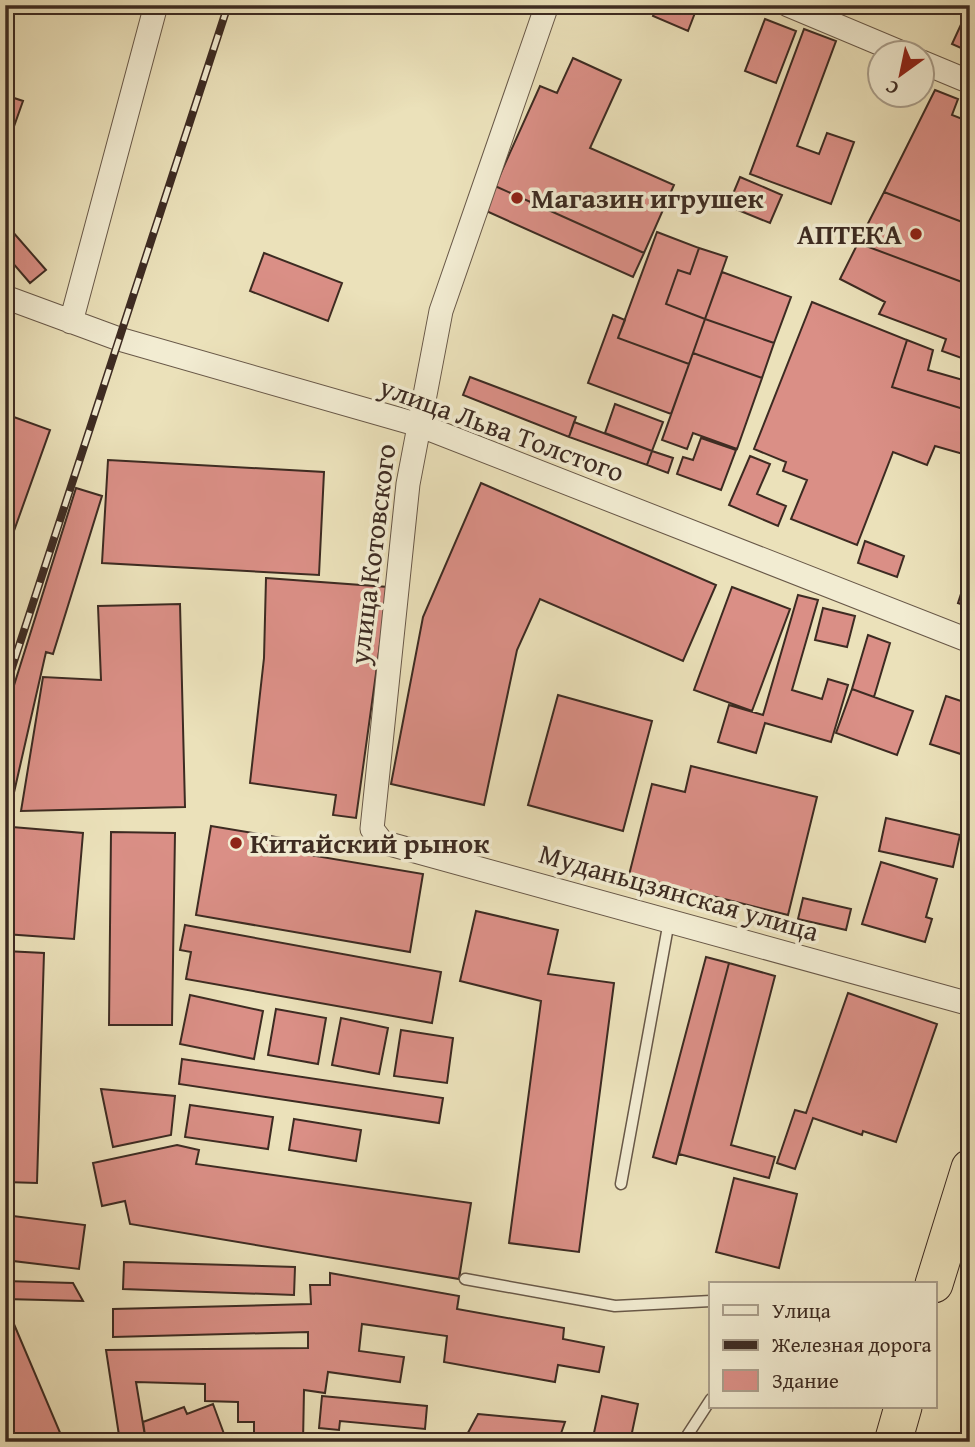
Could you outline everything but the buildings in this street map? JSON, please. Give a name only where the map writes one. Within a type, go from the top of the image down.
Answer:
[{"type":"highway","points":[[935,1282],[970,1168]]},
{"type":"highway","points":[[893,1442],[904,1408]]},
{"type":"street","points":[[71,322],[156,5]]},
{"type":"street","name":"улица Котовского","points":[[376,834],[372,830],[373,805],[408,484],[441,311],[547,5]]},
{"type":"street","points":[[788,5],[867,38]]},
{"type":"street","points":[[936,68],[970,82]]},
{"type":"street","name":"улица Льва Толстого","points":[[5,297],[71,322],[419,425],[970,641]]},
{"type":"street","name":"Муданьцзянская улица","points":[[376,834],[383,842],[970,1004]]},
{"type":"lane","points":[[621,1184],[669,920]]},
{"type":"lane","points":[[465,1279],[615,1306],[709,1301]]},
{"type":"lane","points":[[683,1442],[709,1402]]},
{"type":"railway","points":[[5,689],[228,5]]},
{"type":"place","name":"Магазин игрушек","points":[[517,198]]},
{"type":"place","name":"АПТЕКА","points":[[916,234]]},
{"type":"place","name":"Китайский рынок","points":[[236,843]]}]
